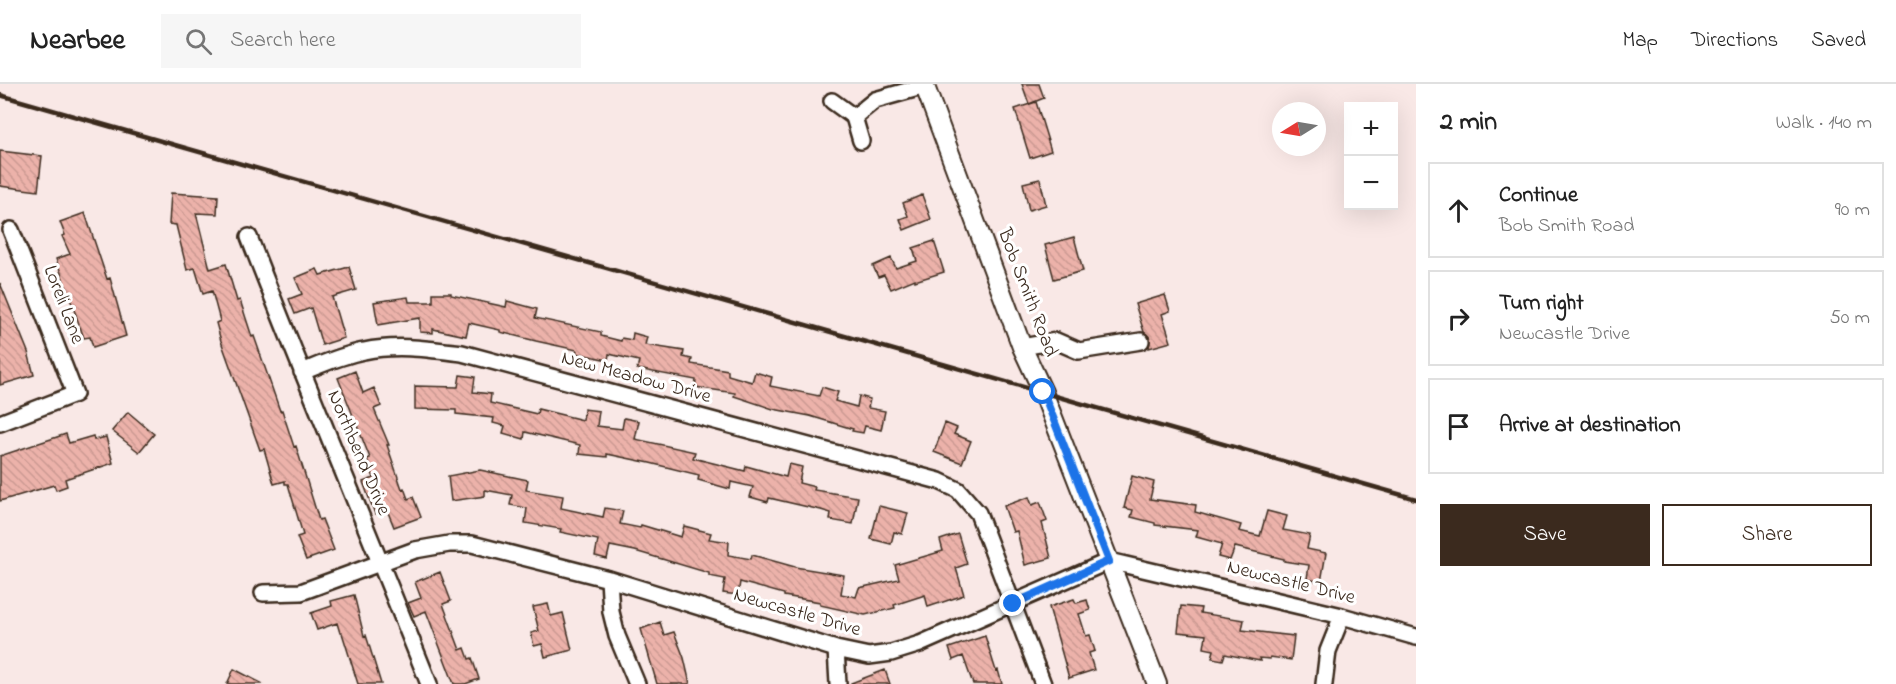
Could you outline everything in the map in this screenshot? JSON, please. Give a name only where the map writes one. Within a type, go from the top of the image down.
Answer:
[{"type":"street","points":[[854,117],[875,100],[924,85]]},
{"type":"street","name":"Bob Smith Road","points":[[924,85],[1022,348],[1043,392],[1157,684]]},
{"type":"street","points":[[832,101],[854,117],[861,141]]},
{"type":"street","name":"Loreli Lane","points":[[0,423],[75,394],[11,230]]},
{"type":"street","name":"Northbend Drive","points":[[249,237],[429,684]]},
{"type":"street","points":[[1022,348],[1056,341],[1079,351],[1142,341]]},
{"type":"street","name":"New Meadow Drive","points":[[302,372],[354,354],[384,348],[417,347],[462,353],[928,478],[958,490],[978,513],[1013,604]]},
{"type":"street","name":"Newcastle Drive","points":[[263,593],[301,592],[414,550],[449,544],[472,544],[609,579],[836,649],[869,656],[891,653],[920,644],[1109,561],[1342,616],[1416,637]]},
{"type":"street","points":[[609,579],[611,612],[617,636],[637,684]]},
{"type":"street","points":[[1013,604],[1043,684]]},
{"type":"street","points":[[1324,684],[1328,651],[1342,616]]},
{"type":"street","points":[[836,649],[837,684]]},
{"type":"building","points":[[1022,84],[1039,84],[1044,98],[1029,104]]},
{"type":"building","points":[[1036,102],[1051,151],[1030,158],[1015,109]]},
{"type":"building","points":[[0,151],[42,156],[38,191],[0,186]]},
{"type":"building","points":[[1040,179],[1046,205],[1029,210],[1023,183]]},
{"type":"building","points":[[171,193],[218,196],[217,214],[196,213],[210,269],[226,264],[237,301],[240,300],[280,411],[282,410],[294,447],[296,446],[319,520],[322,519],[334,550],[306,560],[297,537],[303,535],[288,484],[285,484],[285,481],[274,484],[264,449],[260,450],[221,341],[216,323],[220,321],[212,291],[203,294],[195,268],[187,270],[176,225],[169,224]]},
{"type":"building","points":[[922,195],[931,219],[904,230],[900,219],[908,216],[903,203]]},
{"type":"building","points":[[85,213],[107,279],[110,278],[126,336],[93,347],[90,337],[84,338],[56,259],[70,254],[62,236],[65,235],[60,222]]},
{"type":"building","points":[[1074,237],[1083,271],[1054,279],[1045,245]]},
{"type":"building","points":[[934,241],[944,272],[915,281],[915,279],[891,289],[884,275],[878,277],[873,266],[891,258],[896,268],[917,261],[913,248]]},
{"type":"building","points":[[349,267],[356,290],[332,297],[344,338],[322,345],[311,308],[295,314],[289,299],[302,294],[295,278],[317,269],[320,275]]},
{"type":"building","points":[[0,283],[28,352],[34,375],[0,385]]},
{"type":"building","points":[[433,293],[451,293],[451,295],[506,307],[507,301],[537,309],[535,318],[601,332],[601,336],[621,341],[622,338],[632,340],[633,333],[647,337],[645,345],[684,351],[683,357],[692,359],[691,364],[728,370],[728,375],[752,382],[755,372],[772,377],[770,386],[819,396],[822,387],[838,392],[835,401],[857,407],[859,396],[870,399],[868,408],[885,411],[881,430],[865,426],[863,433],[852,431],[853,429],[810,416],[773,409],[734,396],[735,393],[695,387],[696,380],[637,369],[639,361],[609,354],[608,360],[576,353],[577,350],[469,323],[466,336],[433,329],[433,333],[420,332],[420,318],[378,325],[374,302],[408,297],[409,302],[433,302]]},
{"type":"building","points":[[1165,295],[1170,311],[1162,314],[1171,342],[1149,348],[1150,339],[1144,332],[1135,304]]},
{"type":"building","points":[[355,371],[363,393],[374,388],[381,406],[374,409],[389,445],[387,445],[402,489],[404,488],[408,499],[413,497],[421,517],[394,527],[387,510],[375,514],[363,482],[374,478],[367,459],[370,458],[338,378]]},
{"type":"building","points":[[460,375],[475,377],[473,392],[491,394],[490,403],[537,414],[538,409],[583,420],[584,409],[599,411],[597,426],[622,429],[624,418],[639,421],[635,439],[695,452],[693,458],[745,471],[746,466],[786,477],[789,464],[802,467],[799,483],[815,487],[814,490],[858,497],[853,524],[830,520],[831,513],[821,510],[769,498],[768,502],[750,497],[753,487],[731,482],[730,489],[698,480],[699,475],[650,463],[607,454],[607,457],[579,454],[580,445],[525,432],[524,439],[503,433],[505,426],[493,423],[494,418],[456,414],[456,410],[415,409],[415,386],[458,387]]},
{"type":"building","points":[[128,412],[154,434],[139,452],[112,431]]},
{"type":"building","points":[[945,423],[957,428],[954,434],[971,441],[962,463],[934,452]]},
{"type":"building","points":[[66,434],[69,443],[93,436],[94,440],[106,437],[113,463],[65,479],[67,486],[56,490],[54,485],[0,501],[0,456]]},
{"type":"building","points":[[480,470],[528,480],[526,490],[563,496],[561,508],[603,517],[605,508],[623,511],[620,524],[640,528],[641,525],[681,537],[684,526],[711,533],[709,539],[729,542],[728,555],[751,559],[752,555],[795,567],[844,575],[841,594],[856,597],[859,588],[899,579],[895,565],[943,551],[940,540],[958,534],[967,564],[956,568],[964,595],[928,607],[925,595],[894,605],[895,608],[865,615],[820,605],[820,602],[784,596],[784,594],[740,582],[738,595],[723,593],[725,579],[709,576],[709,573],[635,551],[610,546],[607,559],[595,556],[598,540],[560,532],[561,529],[525,523],[527,508],[510,505],[512,495],[485,490],[485,496],[451,501],[448,476]]},
{"type":"building","points":[[1132,476],[1154,482],[1150,499],[1196,505],[1195,512],[1241,525],[1239,531],[1260,536],[1267,511],[1287,516],[1283,530],[1310,535],[1307,549],[1326,553],[1321,582],[1307,579],[1309,565],[1284,561],[1284,559],[1235,547],[1230,560],[1218,557],[1222,544],[1196,537],[1198,530],[1155,525],[1155,523],[1131,517],[1133,510],[1124,508]]},
{"type":"building","points":[[1029,497],[1032,505],[1040,502],[1047,521],[1042,523],[1051,558],[1025,565],[1017,531],[1013,532],[1004,506]]},
{"type":"building","points":[[879,506],[908,513],[902,534],[894,532],[891,544],[871,539]]},
{"type":"building","points":[[440,572],[451,601],[443,604],[460,650],[465,648],[469,659],[472,658],[479,679],[465,684],[454,684],[426,611],[414,616],[408,603],[421,598],[415,582]]},
{"type":"building","points":[[354,595],[364,636],[366,635],[381,684],[358,684],[337,623],[317,630],[311,613],[332,606],[331,601]]},
{"type":"building","points":[[1074,599],[1076,603],[1087,600],[1090,610],[1079,614],[1086,636],[1090,635],[1095,651],[1089,653],[1094,670],[1069,678],[1049,607]]},
{"type":"building","points":[[548,604],[551,616],[563,613],[572,650],[545,657],[542,644],[534,646],[531,633],[539,631],[533,607]]},
{"type":"building","points":[[1181,606],[1201,608],[1200,613],[1244,620],[1242,630],[1294,636],[1291,660],[1270,657],[1270,659],[1259,658],[1260,661],[1225,654],[1223,660],[1212,658],[1214,650],[1204,648],[1206,635],[1178,632]]},
{"type":"building","points":[[660,622],[664,635],[674,632],[684,658],[690,684],[657,684],[641,629]]},
{"type":"building","points":[[985,636],[1002,684],[973,684],[963,656],[953,660],[949,648]]},
{"type":"building","points":[[234,669],[263,684],[227,684]]},
{"type":"building","points":[[885,670],[890,684],[851,684],[851,683]]},
{"type":"railway","points":[[0,95],[1416,499]]},
{"type":"route","points":[[1013,604],[1109,561],[1043,392]]}]
